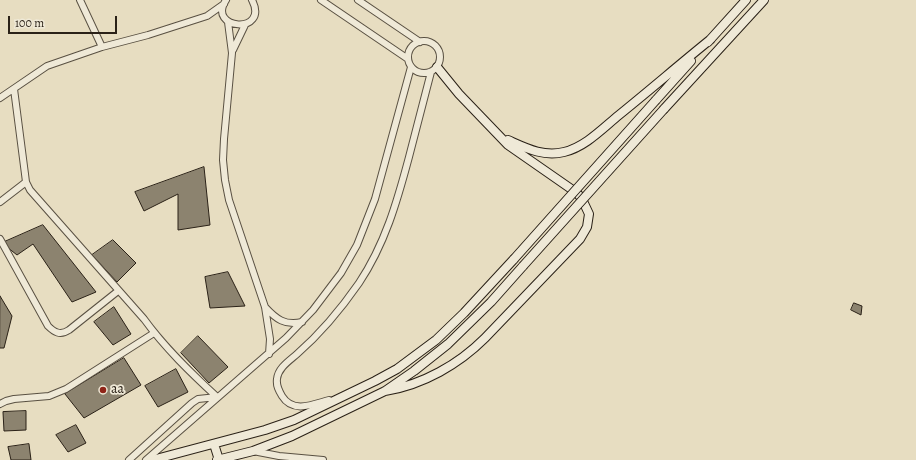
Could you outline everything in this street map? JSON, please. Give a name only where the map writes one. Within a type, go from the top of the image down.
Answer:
[{"type":"main road","points":[[152,460],[266,430],[294,420],[375,381],[397,369],[424,350],[464,313],[514,259],[746,0]]},
{"type":"main road","points":[[214,444],[218,460],[253,451],[292,436],[385,391],[414,371],[448,344],[491,302],[664,108],[764,0]]},
{"type":"main road","points":[[499,136],[534,151],[543,153],[558,153],[573,149],[590,139],[711,39]]},
{"type":"main road","points":[[385,391],[421,381],[455,363],[471,351],[576,244],[584,233],[588,220],[588,214],[582,199],[577,193],[518,152],[499,136],[434,70]]},
{"type":"street","points":[[80,0],[102,47]]},
{"type":"street","points":[[321,0],[408,59]]},
{"type":"street","points":[[339,399],[305,407],[290,404],[278,390],[278,374],[337,312],[359,282],[377,253],[396,206],[434,70],[440,62],[439,51],[431,43],[420,42],[358,0]]},
{"type":"street","points":[[207,16],[225,2]]},
{"type":"street","points":[[225,2],[223,9],[227,20],[232,53]]},
{"type":"street","points":[[254,2],[255,14],[252,19],[244,25],[237,38],[232,53],[223,160],[229,200],[265,308],[270,339],[269,354]]},
{"type":"street","points":[[0,98],[47,66],[102,47],[148,35],[207,16],[216,16],[227,20],[233,25],[244,25]]},
{"type":"street","points":[[420,42],[410,50],[408,59],[411,67],[420,73],[426,74],[434,70]]},
{"type":"street","points":[[146,460],[217,397],[269,354],[302,322],[323,298],[341,273],[364,230],[375,199],[411,67]]},
{"type":"street","points":[[14,89],[26,182],[33,194],[172,353],[217,397]]},
{"type":"street","points":[[0,202],[26,182]]},
{"type":"street","points":[[0,239],[48,326],[55,332],[62,333],[68,330],[118,291]]},
{"type":"street","points":[[265,308],[278,320],[290,324],[302,322]]},
{"type":"street","points":[[0,404],[14,399],[49,396],[66,389],[154,333]]},
{"type":"street","points":[[129,460],[192,403],[198,399],[217,397]]},
{"type":"street","points":[[253,451],[279,456],[323,460]]},
{"type":"building","points":[[204,167],[210,225],[178,230],[178,194],[144,211],[135,192]]},
{"type":"building","points":[[43,225],[96,292],[72,302],[33,244],[17,255],[2,243]]},
{"type":"building","points":[[113,240],[136,263],[117,282],[92,255]]},
{"type":"building","points":[[228,272],[245,306],[210,308],[205,277]]},
{"type":"building","points":[[0,296],[12,316],[4,348],[0,348]]},
{"type":"building","points":[[854,303],[862,306],[861,315],[851,310]]},
{"type":"building","name":"aa","points":[[114,307],[131,334],[113,345],[94,322]]},
{"type":"building","points":[[198,336],[228,367],[209,383],[181,353]]},
{"type":"building","name":"aa","points":[[124,358],[141,385],[84,418],[65,394]]},
{"type":"building","name":"aa","points":[[176,369],[188,392],[158,407],[145,386]]},
{"type":"building","points":[[26,411],[26,430],[4,431],[3,412]]},
{"type":"building","points":[[76,425],[86,443],[68,452],[56,435]]},
{"type":"building","points":[[29,444],[31,460],[11,460],[8,447]]},
{"type":"place","name":"aa","points":[[103,390]]}]
